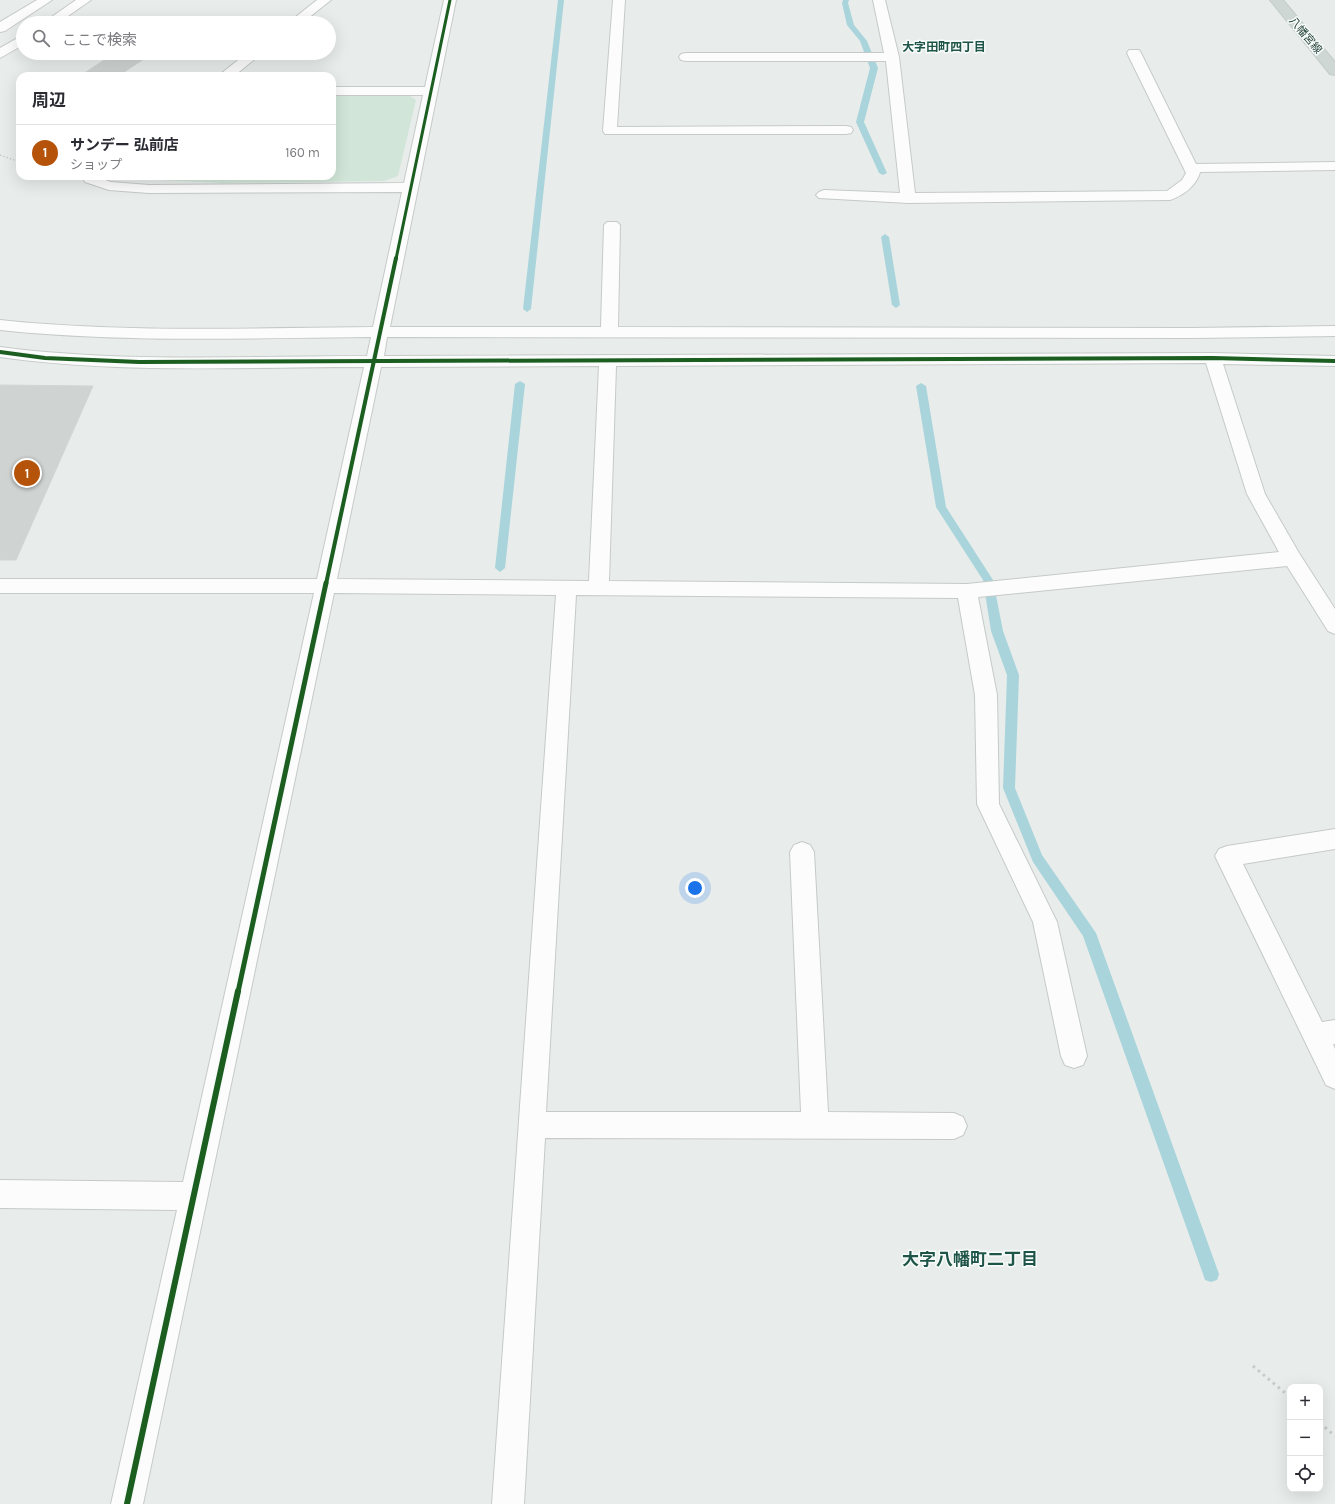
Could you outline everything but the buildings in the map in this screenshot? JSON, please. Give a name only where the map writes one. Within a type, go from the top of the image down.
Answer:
[{"type":"main road","name":"八幡宮線","points":[[1276,0],[1335,71]]},
{"type":"street","points":[[20,16],[46,0]]},
{"type":"street","points":[[59,16],[85,0]]},
{"type":"street","points":[[303,16],[324,0]]},
{"type":"street","points":[[127,1504],[326,586],[450,0]]},
{"type":"street","points":[[619,0],[610,131],[846,130]]},
{"type":"street","points":[[879,0],[892,57],[908,198]]},
{"type":"street","points":[[0,28],[16,18]]},
{"type":"street","points":[[0,54],[16,44]]},
{"type":"street","points":[[824,195],[908,198],[1170,195],[1188,183],[1193,174],[1134,54]]},
{"type":"street","points":[[686,57],[892,57]]},
{"type":"street","points":[[230,72],[246,60]]},
{"type":"street","points":[[336,91],[431,92]]},
{"type":"street","points":[[1190,168],[1335,166]]},
{"type":"street","points":[[93,180],[109,186],[149,189],[410,187]]},
{"type":"street","points":[[608,333],[612,225]]},
{"type":"street","points":[[0,325],[58,331],[146,334],[380,332],[1191,333],[1335,331]]},
{"type":"street","points":[[0,352],[45,358],[139,362],[1213,358],[1335,361]]},
{"type":"street","points":[[1213,358],[1256,494],[1292,558],[1335,626]]},
{"type":"street","points":[[599,589],[608,361]]},
{"type":"street","points":[[0,586],[326,586],[967,591],[1292,558]]},
{"type":"street","points":[[508,1504],[566,589]]},
{"type":"street","points":[[967,591],[986,695],[988,804],[1045,922],[1074,1056]]},
{"type":"street","points":[[1335,839],[1226,856],[1325,1034],[1335,1076]]},
{"type":"street","points":[[802,852],[815,1126]]},
{"type":"street","points":[[532,1124],[954,1126]]},
{"type":"street","points":[[0,1194],[194,1196]]},
{"type":"path","points":[[0,155],[16,161]]},
{"type":"path","points":[[1253,1366],[1287,1394]]},
{"type":"path","points":[[1323,1426],[1335,1436]]},
{"type":"green space","points":[[336,95],[409,95],[416,100],[398,176],[384,181],[224,183],[158,180],[336,180]]},
{"type":"waterway","points":[[527,309],[561,0]]},
{"type":"waterway","points":[[846,0],[845,3],[851,25],[863,41],[874,68],[860,122],[883,173]]},
{"type":"waterway","points":[[885,237],[896,305]]},
{"type":"waterway","points":[[500,568],[520,384]]},
{"type":"waterway","points":[[921,386],[941,507],[988,580],[997,631],[1013,675],[1009,788],[1037,858],[1089,933],[1211,1274]]},
{"type":"cycle path","points":[[127,1504],[365,404],[450,0]]},
{"type":"cycle path","points":[[0,352],[45,358],[139,362],[1213,358],[1335,361]]},
{"type":"place","name":"サンデー 弘前店","points":[[27,473]]},
{"type":"district","name":"大字田町四丁目","points":[[944,47]]},
{"type":"district","name":"大字八幡町二丁目","points":[[970,1259]]}]
